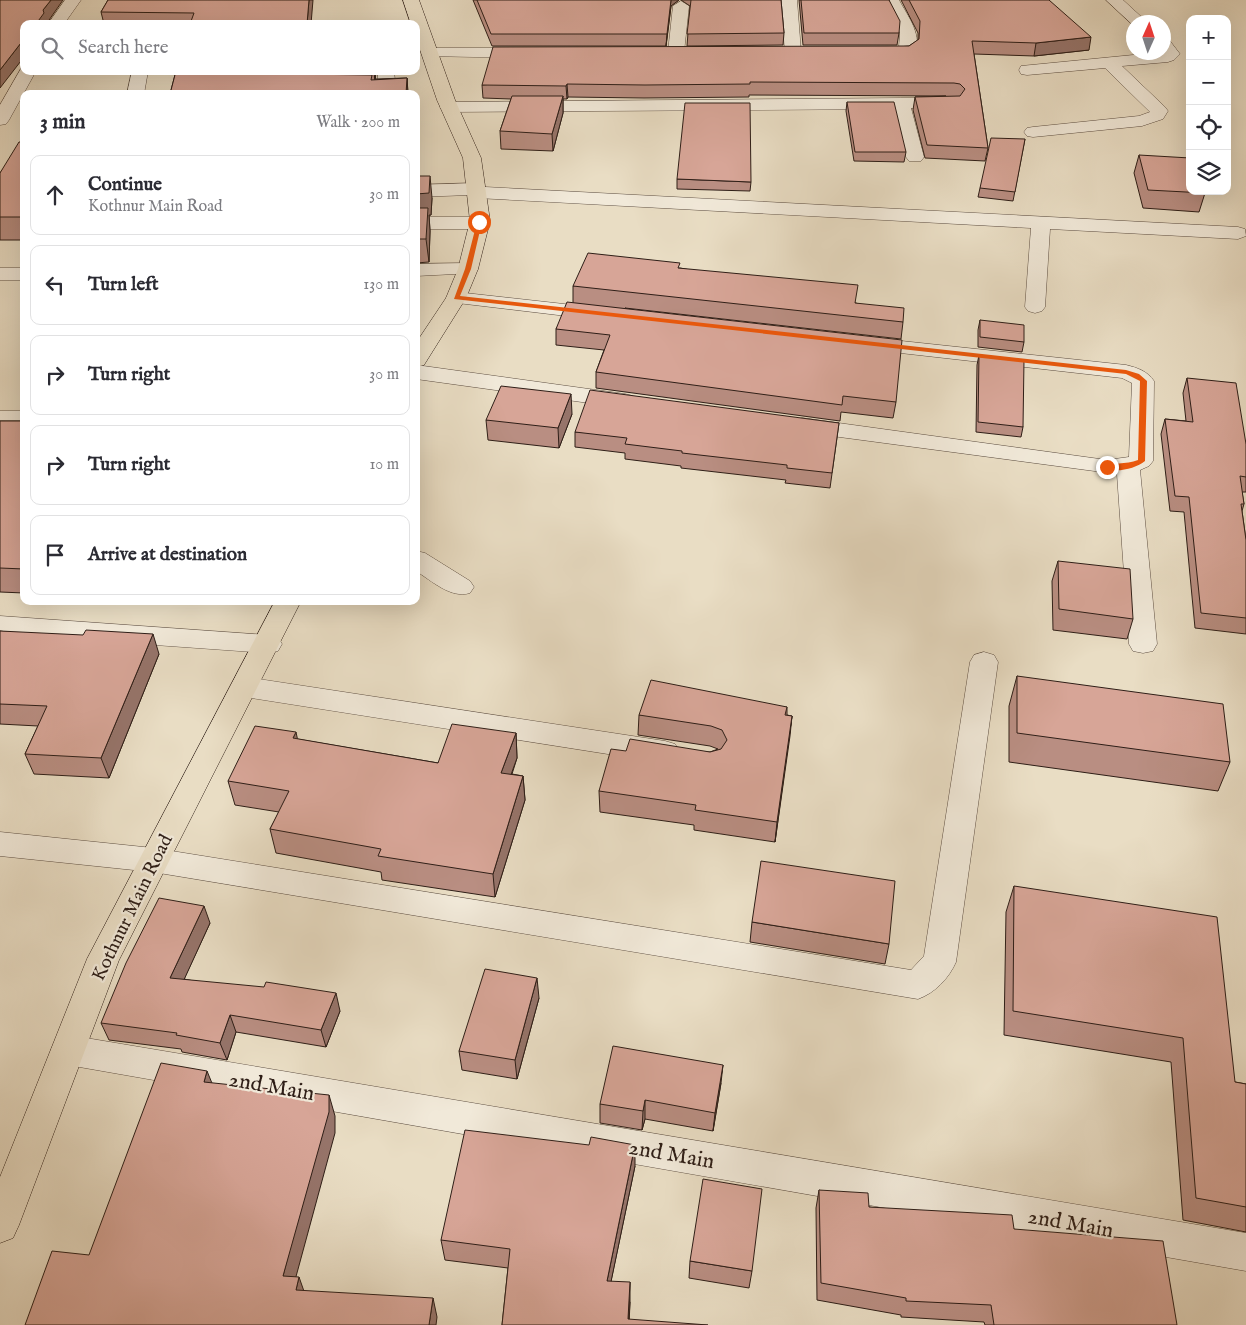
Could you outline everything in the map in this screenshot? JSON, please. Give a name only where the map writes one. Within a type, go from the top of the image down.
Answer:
[{"type":"main road","points":[[411,0],[417,20]]},
{"type":"main road","points":[[420,354],[456,298],[468,269],[479,222],[472,158],[423,42]]},
{"type":"main road","name":"Kothnur Main Road","points":[[0,1225],[103,959],[153,860],[268,644],[286,605]]},
{"type":"street","points":[[59,20],[73,0]]},
{"type":"street","points":[[789,0],[793,52]]},
{"type":"street","points":[[859,52],[907,52],[908,33],[891,0]]},
{"type":"street","points":[[1114,0],[1131,15]]},
{"type":"street","points":[[676,52],[681,6]]},
{"type":"street","points":[[423,42],[548,52]]},
{"type":"street","points":[[656,52],[695,52]]},
{"type":"street","points":[[773,52],[812,52]]},
{"type":"street","points":[[1027,70],[1134,60]]},
{"type":"street","points":[[1033,132],[1142,121],[1157,115],[1159,111],[1109,63]]},
{"type":"street","points":[[0,120],[26,75]]},
{"type":"street","points":[[135,90],[139,75]]},
{"type":"street","points":[[386,75],[388,90]]},
{"type":"street","points":[[901,103],[914,157]]},
{"type":"street","points":[[449,107],[952,103]]},
{"type":"street","points":[[420,181],[1238,233]]},
{"type":"street","points":[[420,191],[476,186]]},
{"type":"street","points":[[420,223],[479,222]]},
{"type":"street","points":[[1035,307],[1041,222]]},
{"type":"street","points":[[420,270],[468,269]]},
{"type":"street","points":[[0,274],[20,274]]},
{"type":"street","points":[[456,298],[624,316]]},
{"type":"street","points":[[781,422],[1107,467],[1128,467],[1141,461],[1143,381],[1137,376],[1126,372],[841,340]]},
{"type":"street","points":[[420,373],[643,403]]},
{"type":"street","points":[[0,418],[20,418]]},
{"type":"street","points":[[1128,467],[1143,644]]},
{"type":"street","points":[[420,561],[461,587]]},
{"type":"street","points":[[0,625],[268,644]]},
{"type":"street","points":[[0,844],[153,860],[918,985],[940,962],[984,662]]},
{"type":"street","points":[[244,687],[689,756]]},
{"type":"street","name":"2nd Main","points":[[68,1050],[1246,1252]]},
{"type":"building","points":[[0,0],[51,0],[43,10],[44,13],[39,20],[20,20],[20,44],[0,70]]},
{"type":"building","points":[[108,0],[309,0],[307,20],[191,20],[194,13],[101,12]]},
{"type":"building","points":[[477,0],[671,0],[667,34],[491,34]]},
{"type":"building","points":[[691,0],[781,0],[784,33],[687,34]]},
{"type":"building","points":[[801,0],[889,0],[900,21],[899,33],[804,33]]},
{"type":"building","points":[[909,0],[1049,0],[1091,37],[1036,43],[972,41],[988,148],[927,145],[915,97],[960,96],[965,89],[960,84],[954,83],[750,82],[750,84],[482,85],[493,47],[909,46],[919,39],[920,21]]},
{"type":"building","points":[[175,75],[372,75],[371,80],[407,78],[406,90],[171,90]]},
{"type":"building","points":[[512,96],[563,96],[552,134],[500,131]]},
{"type":"building","points":[[847,102],[894,102],[906,152],[855,152]]},
{"type":"building","points":[[685,103],[750,103],[751,182],[677,179]]},
{"type":"building","points":[[991,138],[1025,139],[1015,192],[980,188]]},
{"type":"building","points":[[20,142],[20,217],[0,217],[0,173]]},
{"type":"building","points":[[1139,155],[1186,158],[1186,192],[1148,190]]},
{"type":"building","points":[[420,176],[430,176],[429,193],[420,194]]},
{"type":"building","points":[[420,208],[428,208],[426,239],[420,239]]},
{"type":"building","points":[[588,253],[680,263],[678,268],[858,285],[855,303],[904,308],[903,322],[573,286]]},
{"type":"building","points":[[567,302],[902,340],[896,402],[843,396],[842,405],[596,372],[610,335],[556,329]]},
{"type":"building","points":[[980,320],[1024,325],[1024,342],[980,337]]},
{"type":"building","points":[[979,355],[1024,360],[1023,427],[978,422]]},
{"type":"building","points":[[1187,378],[1236,383],[1246,444],[1246,477],[1240,476],[1244,504],[1241,504],[1246,540],[1246,618],[1201,613],[1189,497],[1175,496],[1165,419],[1193,422]]},
{"type":"building","points":[[501,386],[571,394],[558,428],[486,420]]},
{"type":"building","points":[[590,390],[839,423],[832,473],[787,468],[787,465],[682,453],[682,451],[625,444],[627,438],[575,432]]},
{"type":"building","points":[[0,421],[20,421],[20,569],[0,568]]},
{"type":"building","points":[[1058,561],[1130,569],[1133,619],[1059,609]]},
{"type":"building","points":[[86,630],[153,634],[101,758],[25,754],[47,706],[0,704],[0,631],[83,635]]},
{"type":"building","points":[[1017,676],[1223,704],[1230,762],[1017,733]]},
{"type":"building","points":[[651,680],[787,707],[785,715],[792,716],[777,822],[695,810],[696,805],[599,791],[611,749],[626,751],[630,739],[710,752],[721,749],[727,740],[722,730],[711,726],[639,715]]},
{"type":"building","points":[[452,724],[516,733],[501,773],[523,776],[493,874],[378,856],[381,849],[270,829],[289,791],[228,781],[255,726],[296,732],[293,738],[438,763]]},
{"type":"building","points":[[761,861],[895,881],[889,944],[752,922]]},
{"type":"building","points":[[1014,886],[1217,917],[1235,1082],[1246,1084],[1246,1207],[1196,1198],[1183,1038],[1013,1011]]},
{"type":"building","points":[[159,898],[204,906],[170,978],[264,987],[266,982],[336,993],[321,1030],[230,1015],[220,1043],[176,1035],[177,1033],[101,1023],[126,963]]},
{"type":"building","points":[[485,969],[537,978],[515,1060],[459,1051]]},
{"type":"building","points":[[613,1046],[723,1065],[715,1113],[645,1100],[643,1111],[600,1104]]},
{"type":"building","points":[[161,1063],[207,1071],[204,1082],[329,1095],[329,1112],[283,1276],[299,1277],[296,1290],[433,1298],[429,1325],[25,1325],[52,1251],[89,1255]]},
{"type":"building","points":[[465,1130],[589,1145],[591,1137],[635,1145],[607,1281],[630,1282],[628,1319],[708,1325],[502,1325],[510,1249],[441,1240]]},
{"type":"building","points":[[703,1179],[762,1189],[752,1271],[690,1261]]},
{"type":"building","points":[[819,1190],[868,1193],[869,1207],[1012,1215],[1014,1229],[1163,1241],[1177,1325],[994,1325],[991,1305],[906,1301],[906,1298],[821,1283]]},
{"type":"route","points":[[479,222],[468,269],[456,298],[1126,372],[1137,376],[1143,381],[1141,461],[1128,467],[1107,467]]}]
